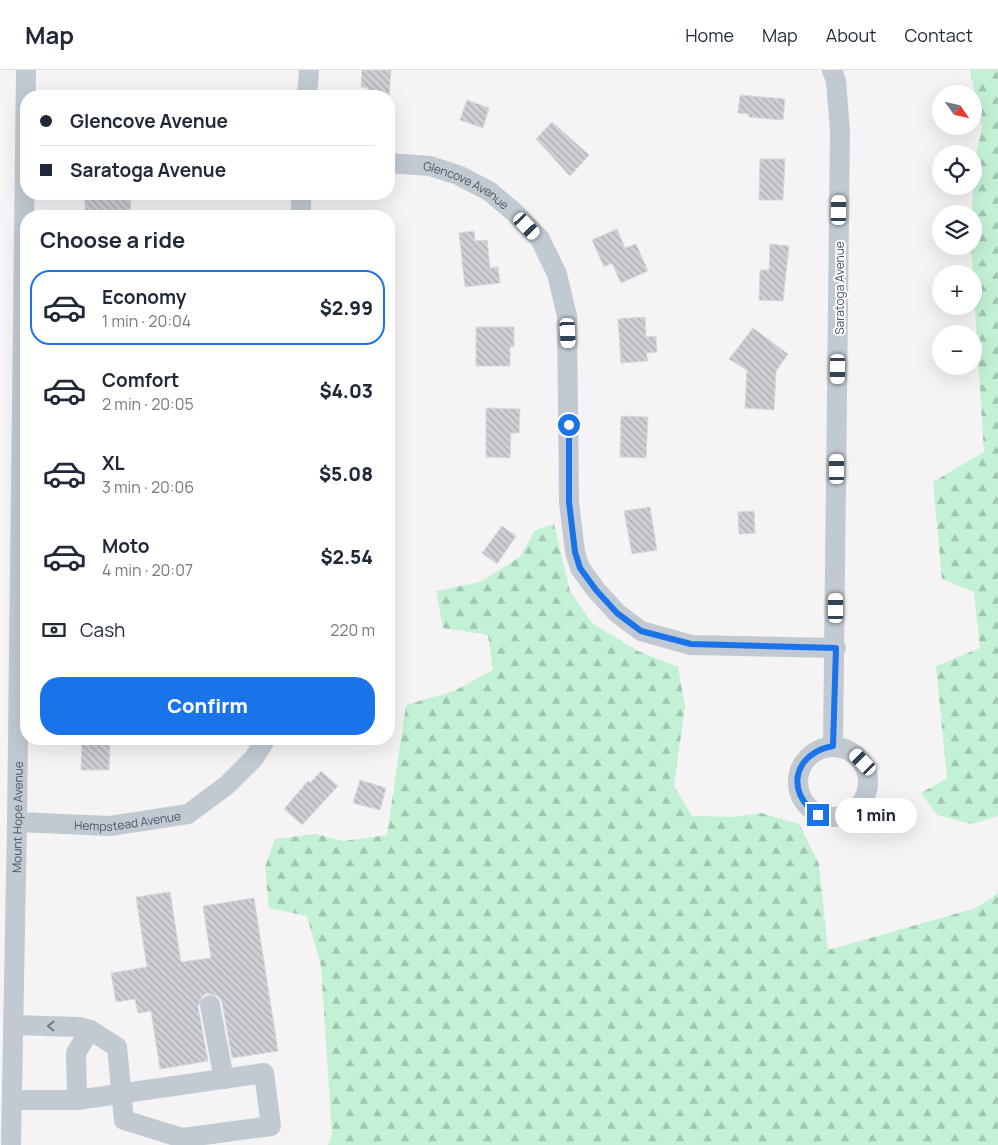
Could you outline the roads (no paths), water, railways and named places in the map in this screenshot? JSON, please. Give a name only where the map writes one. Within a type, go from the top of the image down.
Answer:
[{"type":"street","name":"Mount Hope Avenue","points":[[26,70],[26,90]]},
{"type":"street","points":[[307,90],[309,70]]},
{"type":"street","name":"Saratoga Avenue","points":[[832,70],[836,81],[840,130],[836,648],[833,746]]},
{"type":"street","name":"Glencove Avenue","points":[[395,163],[430,166],[458,175],[489,191],[514,212],[540,239],[558,274],[567,316],[569,502],[575,552],[580,568],[596,590],[617,613],[641,631],[691,644],[836,648]]},
{"type":"street","name":"Mount Hope Avenue","points":[[11,1145],[20,571]]},
{"type":"street","name":"Hempstead Avenue","points":[[17,822],[110,826],[188,814],[227,785],[254,758],[262,745]]},
{"type":"street","points":[[210,1005],[224,1079]]},
{"type":"street","points":[[12,1100],[77,1100],[121,1095],[264,1073],[271,1126],[182,1138],[124,1120],[121,1095],[116,1047],[90,1030],[79,1027],[13,1025]]},
{"type":"street","points":[[77,1100],[76,1053],[90,1030]]}]
